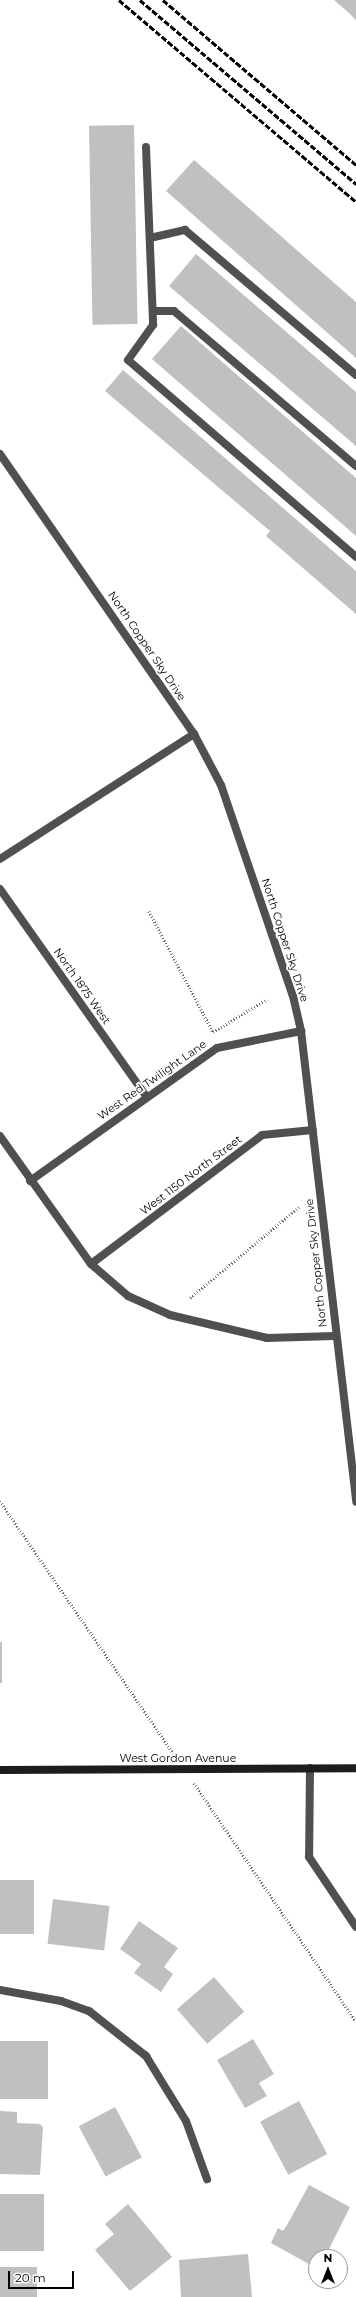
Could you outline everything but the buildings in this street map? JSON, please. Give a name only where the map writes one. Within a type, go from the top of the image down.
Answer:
[{"type":"main road","name":"West Gordon Avenue","points":[[0,1770],[356,1768]]},
{"type":"street","points":[[146,147],[153,325],[128,360],[356,557]]},
{"type":"street","points":[[150,238],[185,230],[356,375]]},
{"type":"street","points":[[153,311],[174,311],[356,466]]},
{"type":"street","name":"North Copper Sky Drive","points":[[0,454],[194,734],[221,785],[293,996],[301,1031],[313,1130],[334,1336],[356,1502]]},
{"type":"street","points":[[0,859],[194,734]]},
{"type":"street","name":"North 1875 West","points":[[0,889],[146,1096]]},
{"type":"street","name":"West Red Twilight Lane","points":[[30,1181],[146,1096],[218,1048],[301,1031]]},
{"type":"street","name":"West 1150 North Street","points":[[91,1264],[262,1135],[313,1130]]},
{"type":"street","points":[[0,1136],[30,1181],[91,1264],[128,1296],[170,1315],[267,1338],[334,1336]]},
{"type":"street","points":[[310,1768],[309,1858],[356,1927]]},
{"type":"street","points":[[0,1990],[61,2001],[89,2011],[146,2056],[186,2121],[208,2179]]},
{"type":"path","points":[[149,911],[213,1032],[267,999]]},
{"type":"path","points":[[190,1298],[299,1207]]},
{"type":"path","points":[[0,1501],[161,1736]]},
{"type":"path","points":[[205,1800],[356,2021]]},
{"type":"railway","points":[[119,0],[356,202]]},
{"type":"railway","points":[[140,0],[356,184]]},
{"type":"railway","points":[[163,0],[356,165]]}]
